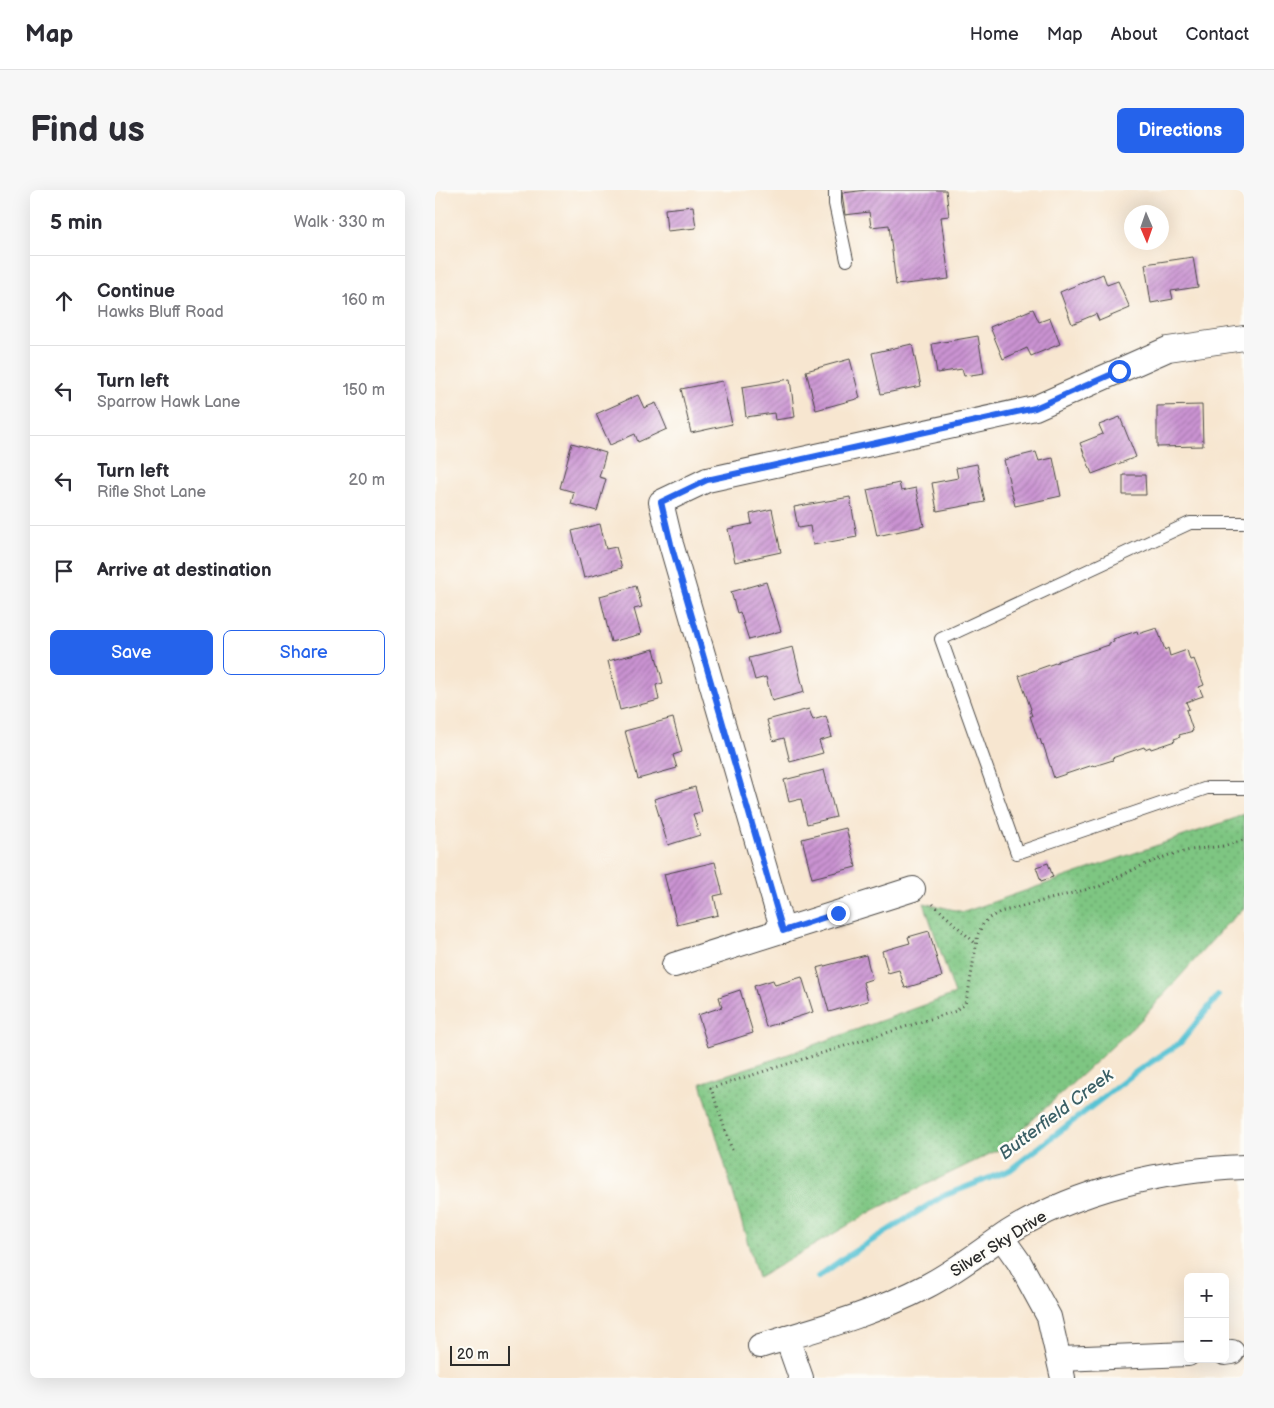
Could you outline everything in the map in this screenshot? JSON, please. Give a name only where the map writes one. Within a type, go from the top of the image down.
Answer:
[{"type":"street","points":[[783,931],[671,544],[661,502],[707,480],[1035,408],[1169,349],[1244,338]]},
{"type":"street","points":[[674,965],[913,889]]},
{"type":"street","name":"Silver Sky Drive","points":[[760,1346],[845,1321],[906,1297],[951,1272],[1029,1221],[1060,1206],[1109,1188],[1167,1174],[1244,1167]]},
{"type":"street","points":[[1002,1238],[1019,1262],[1049,1317],[1061,1369],[1184,1354]]},
{"type":"street","points":[[787,1338],[801,1378]]},
{"type":"lane","points":[[835,190],[835,204],[847,260]]},
{"type":"lane","points":[[1244,523],[1190,523],[941,639],[1017,852],[1207,788],[1244,788]]},
{"type":"path","points":[[732,1150],[711,1088],[960,1008],[965,1004],[968,994],[978,934],[983,924],[989,918],[1000,912],[1100,886],[1169,855],[1223,846],[1244,840]]},
{"type":"path","points":[[933,904],[976,944]]},
{"type":"green space","points":[[1244,814],[1244,908],[1225,926],[1142,1019],[1002,1148],[874,1210],[758,1278],[701,1083],[772,1060],[955,994],[924,903],[964,912]]},
{"type":"building","points":[[867,190],[946,190],[949,216],[941,217],[949,279],[896,285],[889,225],[871,227],[869,212],[845,215],[842,193]]},
{"type":"building","points":[[693,206],[696,228],[667,231],[665,209]]},
{"type":"building","points":[[1193,257],[1198,287],[1171,291],[1173,299],[1151,303],[1145,264]]},
{"type":"building","points":[[1103,274],[1107,285],[1118,281],[1130,308],[1099,321],[1096,314],[1072,324],[1060,292]]},
{"type":"building","points":[[1033,309],[1039,322],[1050,318],[1060,344],[1031,356],[1027,348],[1003,359],[990,327]]},
{"type":"building","points":[[978,336],[984,373],[964,376],[962,369],[937,373],[932,344]]},
{"type":"building","points":[[912,344],[921,386],[881,394],[872,353]]},
{"type":"building","points":[[850,359],[860,398],[816,410],[806,371]]},
{"type":"building","points":[[790,379],[795,417],[775,420],[774,413],[746,417],[742,387]]},
{"type":"building","points":[[722,381],[732,424],[691,433],[681,389]]},
{"type":"building","points":[[638,395],[644,408],[656,403],[667,429],[638,442],[635,434],[610,445],[596,414]]},
{"type":"building","points":[[1202,405],[1203,446],[1157,447],[1157,406]]},
{"type":"building","points":[[1120,417],[1136,457],[1092,474],[1080,443],[1103,434],[1099,425]]},
{"type":"building","points":[[572,443],[606,453],[599,477],[606,479],[597,511],[571,504],[574,492],[560,488]]},
{"type":"building","points":[[1036,452],[1039,461],[1053,458],[1061,496],[1015,506],[1004,460]]},
{"type":"building","points":[[977,464],[985,502],[937,511],[932,483],[958,478],[956,468]]},
{"type":"building","points":[[1123,475],[1145,475],[1146,495],[1123,495]]},
{"type":"building","points":[[899,483],[901,491],[916,488],[924,526],[877,536],[867,490]]},
{"type":"building","points":[[850,497],[857,537],[813,545],[810,526],[798,528],[794,507]]},
{"type":"building","points":[[772,509],[781,552],[735,562],[728,529],[752,524],[750,514]]},
{"type":"building","points":[[600,524],[606,549],[616,547],[622,568],[584,578],[572,531]]},
{"type":"building","points":[[766,582],[781,631],[749,640],[740,612],[737,613],[731,592]]},
{"type":"building","points":[[636,586],[642,607],[634,609],[641,634],[611,642],[600,596]]},
{"type":"building","points":[[1157,628],[1165,650],[1168,648],[1170,656],[1187,650],[1190,660],[1194,659],[1204,685],[1199,687],[1203,696],[1186,702],[1189,709],[1186,710],[1193,731],[1179,735],[1180,737],[1174,739],[1175,741],[1151,749],[1150,747],[1145,749],[1144,747],[1112,758],[1113,760],[1054,778],[1043,744],[1038,739],[1030,716],[1032,716],[1031,709],[1019,676],[1109,645],[1109,643],[1114,642],[1113,639],[1137,631],[1138,634]]},
{"type":"building","points":[[793,647],[804,692],[772,701],[766,677],[755,680],[749,658]]},
{"type":"building","points":[[654,649],[663,683],[656,685],[659,700],[620,710],[608,661]]},
{"type":"building","points":[[809,709],[813,720],[826,716],[832,737],[819,741],[823,753],[790,762],[784,738],[773,741],[767,720]]},
{"type":"building","points":[[673,718],[682,752],[673,755],[677,768],[638,779],[625,731]]},
{"type":"building","points":[[824,770],[836,817],[807,824],[801,799],[789,802],[784,780]]},
{"type":"building","points":[[695,787],[702,812],[693,814],[700,835],[668,845],[654,799]]},
{"type":"building","points":[[846,828],[856,867],[812,878],[802,839]]},
{"type":"building","points":[[715,862],[723,894],[714,896],[718,915],[677,925],[664,874]]},
{"type":"building","points":[[1048,863],[1053,877],[1041,881],[1036,867]]},
{"type":"building","points":[[929,931],[942,977],[905,988],[899,970],[888,973],[882,951],[910,943],[908,937]]},
{"type":"building","points":[[866,955],[872,979],[863,982],[868,1001],[829,1012],[817,968]]},
{"type":"building","points":[[802,977],[813,1012],[766,1027],[754,986],[773,980],[775,985]]},
{"type":"building","points":[[740,990],[753,1033],[708,1047],[698,1015],[722,1007],[719,997]]},
{"type":"waterway","name":"Butterfield Creek","points":[[818,1277],[844,1258],[943,1196],[1010,1170],[1136,1072],[1180,1043],[1218,996]]},
{"type":"route","points":[[838,913],[783,931],[671,544],[661,502],[707,480],[1035,408],[1119,371]]}]
